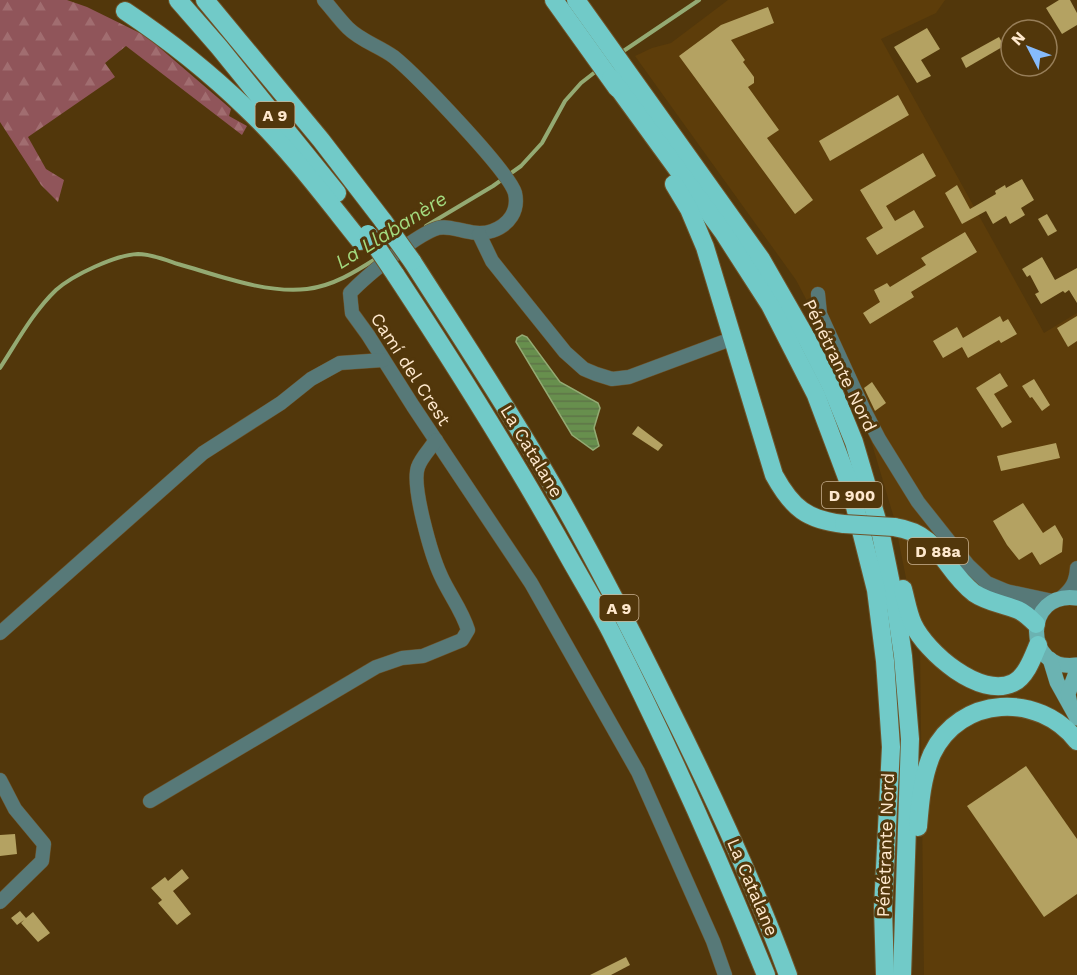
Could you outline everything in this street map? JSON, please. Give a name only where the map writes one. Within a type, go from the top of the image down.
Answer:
[{"type":"highway","name":"La Catalane","points":[[178,0],[307,154],[472,393],[537,499],[610,630],[673,759],[721,864],[766,975]]},
{"type":"highway","name":"La Catalane","points":[[205,0],[314,131],[412,261],[490,382],[554,488],[628,623],[695,759],[740,856],[788,975]]},
{"type":"highway","name":"D 900","points":[[554,0],[602,51]]},
{"type":"highway","name":"D 900","points":[[576,0],[602,51],[618,74]]},
{"type":"highway","points":[[124,11],[204,71],[246,108],[364,238]]},
{"type":"highway","name":"Pénétrante Nord","points":[[618,74],[761,259],[832,388],[854,442],[880,530],[903,656],[910,739],[902,975]]},
{"type":"highway","name":"Pénétrante Nord","points":[[618,74],[770,305],[816,395],[849,483],[876,590],[885,661],[891,747],[883,908],[885,975]]},
{"type":"highway","name":"D 88a","points":[[618,74],[689,209],[705,247],[774,476],[792,503],[810,517],[825,522],[894,527],[909,529],[920,534],[932,543],[972,591],[994,603],[1019,610],[1038,620]]},
{"type":"highway","points":[[854,442],[888,534],[913,624],[922,639],[958,671],[975,682],[993,687],[1014,683],[1026,669],[1038,645]]},
{"type":"highway","points":[[907,975],[920,798],[932,754],[944,736],[968,716],[1004,706],[1019,707],[1048,716],[1068,730],[1077,741]]},
{"type":"main road","points":[[1064,599],[1038,620],[1036,635],[1038,645],[1050,659],[1059,664],[1077,665]]},
{"type":"main road","points":[[1050,659],[1057,682],[1074,714]]},
{"type":"main road","points":[[1074,714],[1068,694],[1077,670]]},
{"type":"street","points":[[324,0],[348,28],[366,42],[392,55],[415,75],[494,163],[513,188],[516,207],[513,216],[493,231],[479,234],[492,261],[565,352],[584,369],[612,379],[629,377],[723,342]]},
{"type":"street","name":"Camí del Crest","points":[[479,234],[439,228],[419,237],[373,272],[350,293],[352,313],[531,583],[638,772],[713,941],[725,975]]},
{"type":"street","points":[[818,294],[820,314],[859,400],[879,439],[918,502],[968,565],[987,582],[1025,603],[1038,620]]},
{"type":"street","points":[[0,633],[203,453],[281,403],[311,378],[340,363],[383,360]]},
{"type":"street","points":[[150,801],[376,667],[402,658],[423,656],[462,640],[468,630],[465,620],[440,576],[431,552],[416,481],[418,466],[436,440]]},
{"type":"street","points":[[1006,591],[1064,599],[1076,580],[1077,568]]},
{"type":"street","points":[[0,780],[15,809],[44,844],[42,861],[0,902]]},
{"type":"shaded area","points":[[728,0],[945,0],[936,13],[881,39],[1044,333],[1077,313],[1077,975],[924,975],[920,648],[894,518],[872,444],[834,352],[796,280],[635,56],[671,43]]},
{"type":"shaded area","points":[[522,335],[527,337],[560,382],[598,403],[600,408],[594,428],[599,446],[593,450],[572,435],[516,342],[517,338]]},
{"type":"green space","points":[[0,0],[67,0],[87,7],[146,36],[231,109],[229,116],[247,126],[242,135],[126,46],[105,63],[115,77],[28,137],[46,169],[64,180],[58,202],[41,185],[0,122]]},
{"type":"building","points":[[1059,0],[1070,0],[1077,13],[1077,25],[1062,34],[1059,29],[1059,18],[1052,18],[1046,8]]},
{"type":"building","points":[[768,7],[774,23],[731,40],[754,77],[754,83],[748,87],[779,130],[767,138],[813,200],[795,214],[679,56],[721,25]]},
{"type":"building","points":[[927,28],[940,49],[921,60],[931,76],[917,83],[894,47]]},
{"type":"building","points":[[999,37],[999,49],[966,68],[961,58]]},
{"type":"building","points":[[898,95],[909,115],[830,161],[819,141]]},
{"type":"building","points":[[923,153],[936,176],[886,206],[895,221],[914,210],[924,227],[877,255],[866,238],[883,228],[860,190]]},
{"type":"building","points":[[1022,179],[1034,200],[1021,208],[1025,215],[1010,224],[1006,216],[993,224],[986,211],[962,224],[945,193],[957,185],[970,209],[996,194],[995,191],[1005,185],[1006,188]]},
{"type":"building","points":[[1047,214],[1057,231],[1048,236],[1038,219]]},
{"type":"building","points":[[965,232],[977,252],[911,292],[914,297],[870,324],[863,313],[880,302],[874,290],[887,283],[890,287],[926,265],[921,258]]},
{"type":"building","points":[[1042,257],[1055,280],[1077,268],[1077,303],[1069,290],[1041,304],[1035,294],[1039,292],[1030,275],[1027,277],[1022,269]]},
{"type":"building","points":[[1000,316],[1003,322],[1008,319],[1017,334],[1001,343],[999,340],[968,358],[962,347],[943,358],[933,341],[957,327],[963,338]]},
{"type":"building","points":[[1077,316],[1077,341],[1068,347],[1057,328]]},
{"type":"building","points":[[1000,373],[1008,386],[994,394],[1012,422],[1002,428],[976,388]]},
{"type":"building","points":[[1034,379],[1050,405],[1042,411],[1022,386]]},
{"type":"building","points":[[872,382],[886,403],[875,411],[864,388]]},
{"type":"building","points":[[638,426],[663,445],[658,451],[632,434]]},
{"type":"building","points":[[1056,443],[1060,458],[1001,471],[997,456]]},
{"type":"building","points":[[1023,503],[1043,533],[1055,525],[1063,539],[1062,552],[1040,565],[1032,552],[1019,560],[993,521]]},
{"type":"building","points":[[1026,766],[1077,839],[1077,894],[1044,917],[967,806]]},
{"type":"building","points":[[15,834],[17,854],[0,856],[0,835]]},
{"type":"building","points":[[182,869],[189,878],[173,891],[191,914],[177,925],[158,903],[162,900],[151,888],[165,877],[168,881]]},
{"type":"building","points":[[20,911],[26,918],[33,912],[50,933],[38,942],[21,923],[24,920],[17,925],[11,918]]},
{"type":"building","points":[[626,957],[630,965],[611,975],[590,975]]},
{"type":"waterway","name":"La Llabanère","points":[[619,54],[699,0]]},
{"type":"waterway","name":"La Llabanère","points":[[426,226],[493,186],[521,166],[542,143],[565,101],[581,83],[599,69]]},
{"type":"waterway","name":"La Llabanère","points":[[0,368],[33,317],[56,290],[83,272],[118,258],[138,254],[148,255],[258,286],[291,290],[307,289],[335,282],[377,258]]}]
